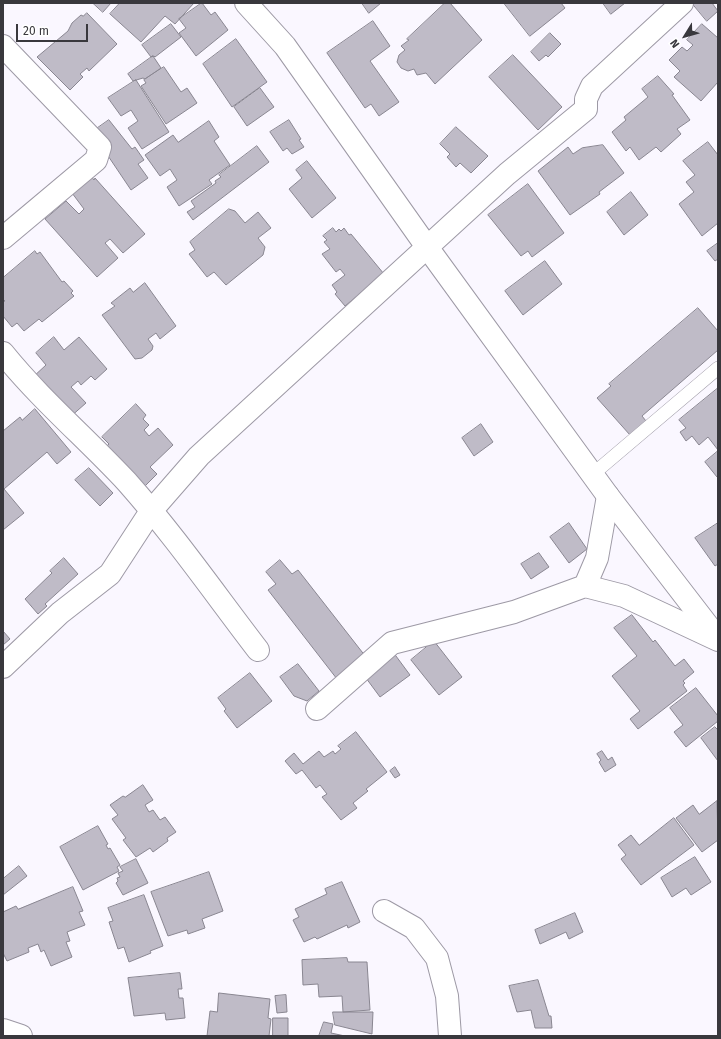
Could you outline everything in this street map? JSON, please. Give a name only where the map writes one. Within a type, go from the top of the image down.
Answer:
[{"type":"street","points":[[246,3],[284,46],[427,247],[608,496],[718,639]]},
{"type":"street","points":[[3,667],[60,613],[110,574],[151,511],[199,456],[507,174],[586,109],[586,99],[592,86],[682,3]]},
{"type":"street","points":[[3,46],[100,147],[96,160],[3,238]]},
{"type":"street","points":[[3,353],[29,384],[126,482],[151,511],[258,650]]},
{"type":"street","points":[[585,586],[597,558],[608,496]]},
{"type":"street","points":[[318,709],[392,643],[514,612],[585,586],[624,596],[718,639]]},
{"type":"street","points":[[384,911],[414,928],[437,958],[447,996],[450,1036]]},
{"type":"street","points":[[3,1030],[21,1036]]},
{"type":"lane","points":[[593,474],[718,368]]},
{"type":"building","points":[[93,3],[111,3],[103,12]]},
{"type":"building","points":[[120,3],[194,3],[175,24],[165,16],[141,42],[110,14]]},
{"type":"building","points":[[202,3],[211,15],[215,12],[228,30],[196,56],[179,33],[186,28],[179,19]]},
{"type":"building","points":[[362,3],[381,3],[369,13]]},
{"type":"building","points":[[445,3],[450,3],[482,40],[435,84],[426,73],[417,75],[414,69],[408,71],[401,68],[397,62],[399,55],[405,50],[401,46],[409,40],[407,39]]},
{"type":"building","points":[[504,3],[561,3],[565,8],[530,36]]},
{"type":"building","points":[[603,3],[625,3],[611,14]]},
{"type":"building","points":[[692,3],[712,3],[718,11],[707,21]]},
{"type":"building","points":[[87,13],[117,44],[89,71],[87,68],[80,74],[83,77],[70,90],[37,57],[68,31],[72,23],[81,15],[83,16]]},
{"type":"building","points":[[373,21],[390,46],[370,61],[399,102],[379,116],[371,104],[365,108],[327,53]]},
{"type":"building","points":[[171,24],[181,37],[155,57],[151,57],[142,45]]},
{"type":"building","points":[[702,24],[718,38],[718,82],[701,101],[674,77],[680,71],[669,60],[682,47],[687,51],[693,45],[687,40]]},
{"type":"building","points":[[550,33],[561,44],[548,57],[546,55],[539,61],[531,52]]},
{"type":"building","points":[[236,39],[267,82],[232,107],[203,64]]},
{"type":"building","points":[[513,55],[562,107],[538,130],[489,77]]},
{"type":"building","points":[[153,56],[161,68],[145,79],[143,78],[133,81],[128,74]]},
{"type":"building","points":[[164,67],[181,92],[187,88],[197,103],[166,124],[141,86],[146,83],[144,80]]},
{"type":"building","points":[[658,76],[674,94],[672,95],[690,120],[677,129],[681,134],[661,152],[656,147],[639,160],[630,147],[626,151],[612,132],[626,120],[624,117],[648,97],[642,89]]},
{"type":"building","points":[[136,80],[169,132],[142,149],[128,128],[138,121],[131,110],[121,116],[108,98]]},
{"type":"building","points":[[260,88],[274,107],[247,126],[234,107]]},
{"type":"building","points":[[109,120],[132,149],[135,147],[144,160],[138,164],[148,178],[131,190],[92,132]]},
{"type":"building","points":[[289,120],[301,139],[299,140],[304,147],[292,154],[287,148],[283,151],[270,132]]},
{"type":"building","points":[[209,121],[219,137],[214,141],[230,165],[209,180],[212,184],[179,206],[167,187],[177,180],[170,169],[160,176],[145,155],[173,135],[178,142]]},
{"type":"building","points":[[456,127],[488,156],[471,173],[460,163],[456,167],[447,157],[450,154],[440,144]]},
{"type":"building","points":[[708,142],[718,155],[718,223],[702,236],[679,204],[694,192],[686,182],[695,175],[683,161]]},
{"type":"building","points":[[603,145],[624,173],[599,192],[600,194],[570,215],[538,171],[568,147],[573,154],[582,148]]},
{"type":"building","points":[[257,146],[269,162],[193,220],[187,212],[195,207],[191,201],[216,183],[215,181],[221,177],[219,175]]},
{"type":"building","points":[[307,161],[336,198],[312,218],[289,189],[302,178],[296,170]]},
{"type":"building","points":[[91,176],[94,180],[95,178],[145,234],[123,253],[110,239],[105,243],[118,258],[97,277],[45,219],[66,201],[79,214],[84,209],[72,193]]},
{"type":"building","points":[[528,184],[564,233],[532,257],[528,251],[521,256],[488,215]]},
{"type":"building","points":[[631,192],[648,215],[624,235],[607,212]]},
{"type":"building","points":[[229,209],[235,211],[245,223],[258,212],[271,228],[258,238],[265,247],[263,255],[226,285],[214,272],[207,277],[189,254],[195,250],[190,242]]},
{"type":"building","points":[[333,228],[336,232],[339,229],[341,231],[344,228],[349,235],[351,234],[384,274],[345,306],[335,294],[337,292],[332,285],[345,275],[340,269],[336,272],[322,254],[330,249],[324,242],[327,240],[323,236]]},
{"type":"building","points":[[718,243],[718,259],[715,261],[707,251]]},
{"type":"building","points":[[35,251],[37,254],[40,252],[62,282],[64,281],[73,291],[71,293],[74,296],[42,322],[39,319],[24,331],[17,323],[12,327],[3,316],[3,302],[5,301],[3,299],[3,278]]},
{"type":"building","points":[[545,261],[562,284],[523,315],[505,291]]},
{"type":"building","points":[[145,283],[176,326],[160,339],[156,333],[148,339],[153,346],[152,350],[142,358],[135,359],[102,315],[115,306],[111,303],[130,288],[133,292]]},
{"type":"building","points":[[698,308],[718,331],[718,350],[642,416],[646,421],[630,435],[597,398],[611,386],[609,384]]},
{"type":"building","points":[[54,337],[64,350],[79,337],[107,369],[95,380],[91,376],[81,385],[78,381],[71,387],[86,403],[69,418],[33,377],[46,365],[36,353]]},
{"type":"building","points":[[717,389],[718,450],[708,437],[699,445],[692,436],[686,441],[680,432],[686,428],[679,420]]},
{"type":"building","points":[[136,404],[146,415],[143,419],[149,425],[144,430],[149,436],[158,428],[173,445],[150,467],[157,474],[143,488],[100,452],[109,444],[102,437]]},
{"type":"building","points":[[35,409],[71,452],[57,464],[47,452],[4,489],[24,513],[3,530],[3,431],[20,417],[22,420]]},
{"type":"building","points":[[481,424],[493,442],[474,456],[462,438]]},
{"type":"building","points":[[718,451],[718,476],[717,477],[705,462]]},
{"type":"building","points":[[89,468],[113,493],[100,506],[75,480]]},
{"type":"building","points":[[569,523],[587,549],[569,563],[550,537]]},
{"type":"building","points":[[718,523],[718,564],[715,566],[695,538]]},
{"type":"building","points":[[539,553],[549,567],[531,579],[521,564]]},
{"type":"building","points":[[64,558],[78,574],[45,604],[47,606],[38,614],[25,599],[52,573],[50,571]]},
{"type":"building","points":[[280,560],[292,574],[298,570],[366,657],[337,679],[268,590],[276,584],[266,572]]},
{"type":"building","points":[[632,615],[653,642],[655,640],[675,666],[684,659],[694,672],[683,681],[685,683],[683,685],[687,691],[638,729],[630,719],[640,711],[612,676],[637,656],[614,628]]},
{"type":"building","points":[[3,631],[10,639],[3,645]]},
{"type":"building","points":[[434,641],[462,677],[439,695],[411,660]]},
{"type":"building","points":[[393,652],[410,675],[380,697],[363,674]]},
{"type":"building","points":[[298,664],[319,691],[307,701],[294,696],[280,677]]},
{"type":"building","points":[[250,673],[272,701],[237,728],[224,711],[226,709],[218,698]]},
{"type":"building","points":[[696,688],[718,716],[718,721],[686,747],[674,732],[683,725],[670,708]]},
{"type":"building","points":[[715,727],[718,730],[718,761],[701,738]]},
{"type":"building","points":[[356,732],[387,772],[366,789],[368,791],[353,803],[357,808],[341,820],[322,797],[327,794],[320,785],[316,788],[302,770],[296,774],[285,761],[294,753],[303,764],[319,751],[324,757],[333,751],[335,754],[341,749],[338,746]]},
{"type":"building","points":[[602,751],[608,760],[612,757],[616,765],[605,772],[599,762],[601,760],[597,754]]},
{"type":"building","points":[[395,767],[400,775],[395,778],[390,771]]},
{"type":"building","points":[[143,785],[153,800],[145,805],[149,812],[153,810],[160,820],[165,817],[176,832],[167,838],[168,841],[153,852],[150,848],[136,857],[123,840],[126,838],[112,819],[118,815],[110,805]]},
{"type":"building","points":[[717,801],[718,840],[702,852],[676,818],[693,805],[699,814]]},
{"type":"building","points":[[674,818],[694,845],[641,885],[621,859],[626,855],[618,845],[631,835],[639,845]]},
{"type":"building","points":[[98,826],[108,844],[106,845],[108,849],[110,848],[120,865],[117,867],[119,871],[83,890],[60,847]]},
{"type":"building","points":[[695,857],[711,882],[691,895],[686,888],[672,897],[661,878]]},
{"type":"building","points":[[136,859],[148,883],[123,895],[116,883],[118,881],[117,878],[120,877],[118,873],[123,871],[120,867]]},
{"type":"building","points":[[19,866],[27,876],[3,895],[3,879]]},
{"type":"building","points":[[209,872],[223,911],[202,919],[205,928],[188,934],[187,930],[168,936],[151,892]]},
{"type":"building","points":[[342,882],[360,922],[348,928],[347,925],[317,939],[315,937],[304,942],[293,920],[299,917],[295,909],[327,894],[325,889]]},
{"type":"building","points":[[73,887],[83,911],[79,912],[85,925],[67,932],[70,941],[66,942],[72,957],[51,966],[44,950],[41,952],[38,944],[28,948],[29,952],[7,961],[3,953],[3,912],[16,906],[18,909]]},
{"type":"building","points":[[144,895],[163,946],[150,951],[151,953],[129,962],[124,947],[118,949],[109,922],[113,921],[108,908]]},
{"type":"building","points":[[575,913],[583,932],[569,939],[566,932],[540,944],[535,930]]},
{"type":"building","points":[[347,958],[348,962],[367,962],[370,1010],[343,1012],[342,996],[319,997],[318,984],[303,985],[302,960]]},
{"type":"building","points":[[180,973],[182,989],[178,989],[179,998],[183,998],[185,1018],[166,1020],[165,1013],[134,1016],[128,978]]},
{"type":"building","points":[[538,980],[549,1016],[551,1016],[552,1028],[535,1028],[531,1010],[517,1012],[509,986]]},
{"type":"building","points":[[219,993],[270,999],[268,1018],[271,1019],[269,1036],[207,1036],[210,1011],[217,1012]]},
{"type":"building","points":[[286,995],[287,1012],[277,1013],[275,996]]},
{"type":"building","points":[[333,1012],[373,1012],[372,1034],[335,1025]]},
{"type":"building","points":[[273,1018],[288,1018],[288,1036],[273,1036]]},
{"type":"building","points":[[324,1022],[333,1024],[331,1033],[345,1036],[319,1036]]}]
